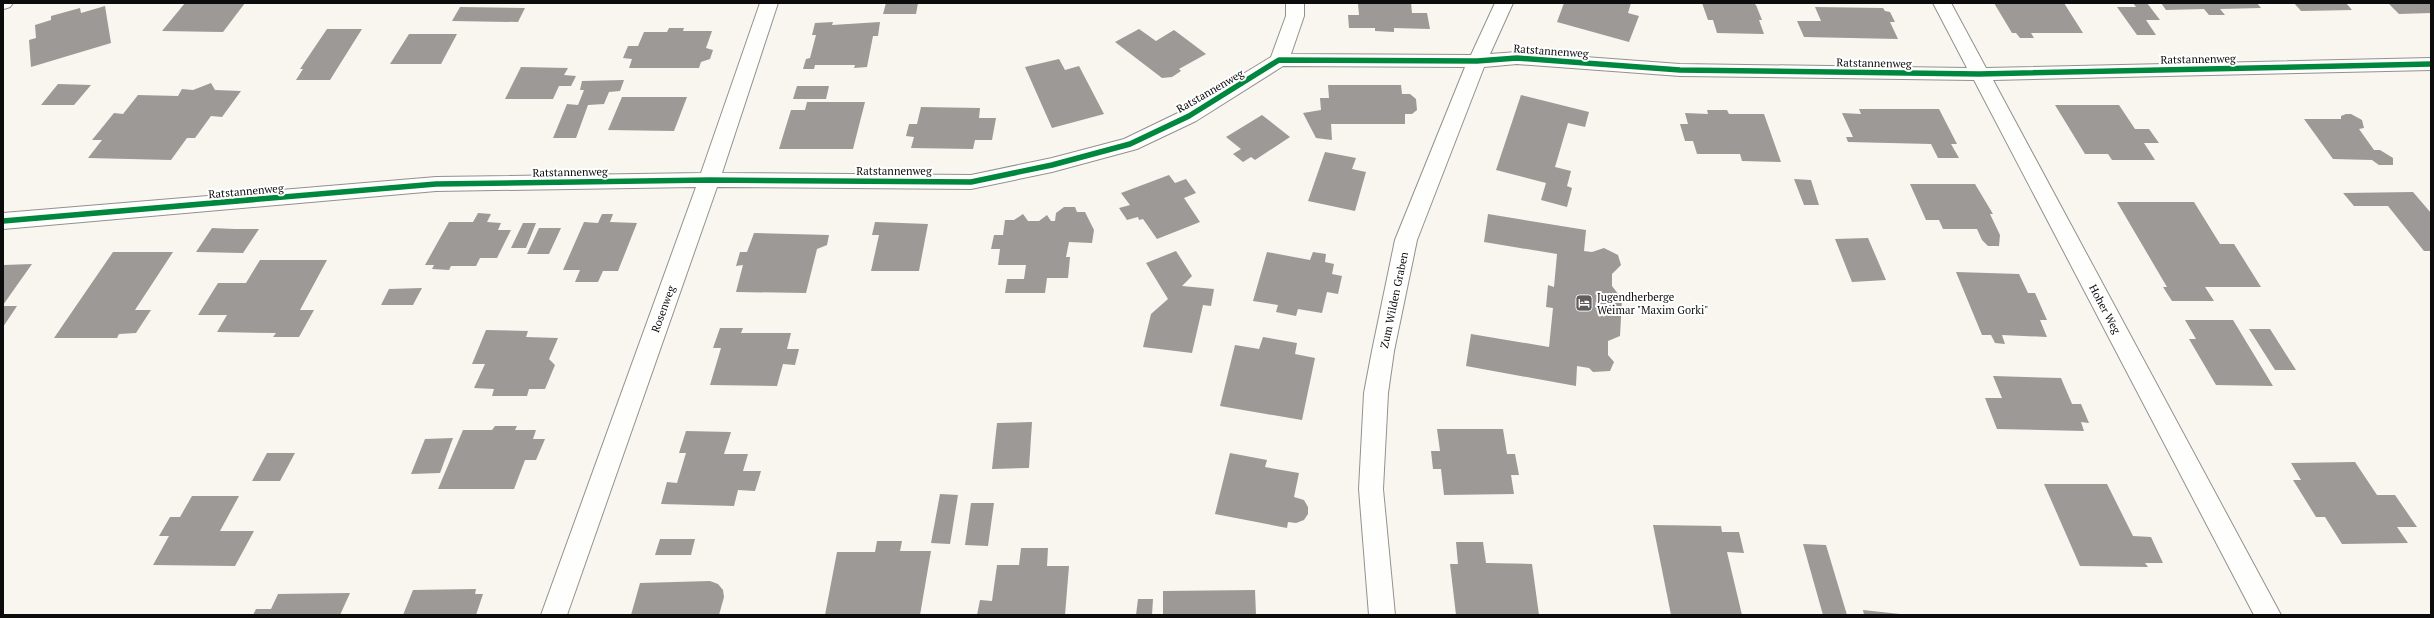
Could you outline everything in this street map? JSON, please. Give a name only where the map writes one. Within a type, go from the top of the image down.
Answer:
[{"type":"street","name":"Rosenweg","points":[[554,615],[709,180],[769,3]]},
{"type":"street","points":[[1279,60],[1295,16],[1295,3]]},
{"type":"street","name":"Zum Wilden Graben","points":[[1382,615],[1371,489],[1376,394],[1383,351],[1406,240],[1477,61],[1504,3]]},
{"type":"street","name":"Hoher Weg","points":[[1942,3],[2268,615]]},
{"type":"street","name":"Ratstannenweg","points":[[3,221],[436,184],[709,180],[971,182],[1052,165],[1130,144],[1189,116],[1279,60],[1477,61],[1517,58],[1680,70],[1979,74],[2431,64]]},
{"type":"building","points":[[185,3],[245,3],[223,32],[162,31]]},
{"type":"building","points":[[886,3],[918,3],[916,14],[883,14]]},
{"type":"building","points":[[1358,3],[1411,3],[1412,13],[1427,13],[1430,29],[1394,28],[1394,32],[1375,31],[1375,28],[1349,28],[1348,15],[1359,15]]},
{"type":"building","points":[[1564,3],[1631,3],[1628,13],[1639,16],[1629,42],[1557,22]]},
{"type":"building","points":[[1702,3],[1753,3],[1756,5],[1762,20],[1759,20],[1764,34],[1717,33],[1713,20],[1708,20]]},
{"type":"building","points":[[1994,3],[2064,3],[2083,33],[2031,33],[2034,38],[2020,38],[2016,33],[2012,33]]},
{"type":"building","points":[[2133,3],[2147,3],[2160,20],[2146,20],[2156,35],[2137,35],[2117,7],[2136,7]]},
{"type":"building","points":[[2161,3],[2257,3],[2261,8],[2220,9],[2225,15],[2209,15],[2204,9],[2166,10]]},
{"type":"building","points":[[2294,3],[2346,3],[2352,10],[2301,11]]},
{"type":"building","points":[[2388,3],[2431,3],[2431,13],[2399,14]]},
{"type":"building","points":[[105,6],[111,43],[31,67],[29,40],[36,38],[35,25],[51,20],[51,16],[80,8],[81,13]]},
{"type":"building","points":[[460,7],[525,8],[518,22],[452,21]]},
{"type":"building","points":[[1815,7],[1883,8],[1885,11],[1890,12],[1895,22],[1890,22],[1898,39],[1804,37],[1797,21],[1821,21]]},
{"type":"building","points":[[833,22],[832,25],[880,22],[878,36],[873,36],[867,67],[854,68],[855,65],[815,65],[814,69],[803,69],[806,59],[810,58],[816,35],[812,35],[815,23]]},
{"type":"building","points":[[669,28],[684,28],[683,31],[712,31],[706,48],[713,50],[710,59],[701,62],[699,68],[629,68],[632,59],[623,58],[628,46],[638,46],[644,32],[667,32]]},
{"type":"building","points":[[327,29],[362,29],[330,80],[296,80],[303,69],[300,69]]},
{"type":"building","points":[[1139,29],[1156,41],[1174,30],[1206,54],[1179,69],[1181,71],[1172,77],[1162,78],[1115,42]]},
{"type":"building","points":[[409,34],[457,34],[441,64],[390,64]]},
{"type":"building","points":[[1059,59],[1065,70],[1079,66],[1104,114],[1052,128],[1025,67]]},
{"type":"building","points":[[521,67],[568,68],[564,75],[576,76],[571,86],[559,86],[553,99],[505,99]]},
{"type":"building","points":[[624,80],[620,91],[609,92],[604,104],[588,105],[576,138],[553,138],[567,104],[578,105],[584,90],[580,90],[582,81]]},
{"type":"building","points":[[211,83],[215,90],[241,91],[222,117],[211,116],[195,138],[187,138],[171,160],[88,158],[102,140],[92,140],[114,113],[123,114],[138,95],[178,96],[182,89],[193,90]]},
{"type":"building","points":[[58,84],[91,85],[74,105],[41,105]]},
{"type":"building","points":[[1328,85],[1401,85],[1402,94],[1410,94],[1416,99],[1417,110],[1412,114],[1405,114],[1405,124],[1331,124],[1332,140],[1316,138],[1303,113],[1321,110],[1320,98],[1329,98]]},
{"type":"building","points":[[797,86],[829,86],[826,99],[793,99]]},
{"type":"building","points":[[1521,95],[1589,112],[1585,127],[1568,123],[1555,167],[1571,171],[1567,186],[1572,188],[1567,207],[1541,200],[1546,183],[1496,170]]},
{"type":"building","points":[[622,97],[687,97],[674,131],[608,130]]},
{"type":"building","points":[[807,102],[865,102],[853,149],[779,149],[791,110],[805,110]]},
{"type":"building","points":[[2055,105],[2119,105],[2135,129],[2149,129],[2159,143],[2144,143],[2155,160],[2112,160],[2108,154],[2085,154]]},
{"type":"building","points":[[921,107],[980,108],[979,118],[996,118],[992,140],[975,140],[973,149],[911,148],[914,137],[906,136],[909,124],[917,124]]},
{"type":"building","points":[[1859,109],[1939,109],[1957,144],[1951,144],[1959,158],[1938,158],[1931,144],[1848,142],[1846,137],[1853,137],[1842,113],[1861,114]]},
{"type":"building","points":[[1707,110],[1727,110],[1729,114],[1764,114],[1781,162],[1742,161],[1740,154],[1697,154],[1693,141],[1685,141],[1680,124],[1688,124],[1685,113],[1708,114]]},
{"type":"building","points":[[2351,114],[2362,120],[2364,128],[2359,129],[2374,150],[2380,150],[2393,158],[2393,165],[2379,165],[2372,160],[2333,159],[2304,119],[2341,119],[2341,116]]},
{"type":"building","points":[[1262,115],[1290,137],[1255,160],[1251,157],[1243,162],[1233,154],[1241,149],[1226,137]]},
{"type":"building","points":[[1325,152],[1356,158],[1352,169],[1366,172],[1355,211],[1308,201]]},
{"type":"building","points":[[1169,175],[1175,183],[1186,179],[1196,193],[1184,198],[1200,222],[1157,239],[1143,219],[1139,220],[1138,217],[1127,220],[1119,208],[1130,205],[1121,193]]},
{"type":"building","points":[[1794,179],[1811,180],[1819,205],[1804,205]]},
{"type":"building","points":[[1910,184],[1975,184],[1993,214],[1990,214],[2000,235],[1999,246],[1988,246],[1982,240],[1977,229],[1943,229],[1939,220],[1926,220]]},
{"type":"building","points":[[2413,192],[2431,213],[2431,251],[2424,251],[2388,206],[2354,206],[2343,193]]},
{"type":"building","points":[[2117,202],[2194,202],[2220,244],[2234,244],[2261,287],[2205,287],[2214,301],[2172,301],[2163,287],[2167,287]]},
{"type":"building","points":[[1064,207],[1075,207],[1077,212],[1085,212],[1094,230],[1092,243],[1069,242],[1066,257],[1070,257],[1068,278],[1047,278],[1045,293],[1005,293],[1007,279],[1024,279],[1026,265],[998,265],[1000,249],[991,249],[994,235],[1003,235],[1005,220],[1014,220],[1023,214],[1028,221],[1039,221],[1047,215],[1051,221],[1055,221],[1056,213]]},
{"type":"building","points":[[478,213],[491,214],[487,222],[501,223],[498,230],[511,230],[497,258],[480,258],[476,266],[451,266],[449,270],[432,269],[434,265],[425,265],[449,222],[473,222]]},
{"type":"building","points":[[602,214],[613,214],[610,222],[637,223],[618,271],[603,271],[598,282],[575,282],[580,270],[563,270],[584,222],[598,223]]},
{"type":"building","name":"Jugendherberge Weimar \"Maxim Gorki\"","points":[[1488,214],[1586,230],[1584,251],[1592,252],[1604,248],[1618,255],[1621,265],[1612,274],[1612,286],[1622,299],[1620,336],[1608,341],[1608,355],[1614,362],[1610,371],[1593,372],[1589,368],[1577,366],[1576,386],[1466,366],[1471,334],[1549,347],[1553,308],[1546,307],[1548,285],[1554,287],[1557,254],[1484,242]]},
{"type":"building","points":[[875,222],[928,224],[919,271],[871,271],[879,235],[872,235]]},
{"type":"building","points":[[523,223],[536,223],[526,248],[511,248]]},
{"type":"building","points":[[212,228],[259,229],[243,253],[196,252]]},
{"type":"building","points":[[539,228],[561,228],[549,254],[527,254]]},
{"type":"building","points":[[754,233],[829,235],[827,245],[817,249],[806,293],[736,292],[743,265],[736,266],[740,252],[747,252]]},
{"type":"building","points":[[1868,238],[1886,280],[1852,282],[1835,239]]},
{"type":"building","points":[[1176,251],[1192,276],[1182,286],[1214,289],[1211,306],[1203,305],[1192,353],[1143,347],[1151,314],[1168,299],[1146,263]]},
{"type":"building","points":[[113,252],[173,252],[135,310],[151,310],[136,333],[119,334],[117,338],[54,338]]},
{"type":"building","points":[[1267,252],[1310,260],[1313,252],[1326,254],[1325,262],[1334,264],[1332,274],[1342,276],[1338,294],[1327,292],[1322,313],[1298,309],[1296,316],[1276,312],[1278,305],[1253,301]]},
{"type":"building","points":[[260,260],[327,260],[300,310],[314,310],[299,337],[273,337],[276,333],[217,332],[227,315],[198,315],[218,283],[246,283]]},
{"type":"building","points":[[32,264],[3,305],[3,265]]},
{"type":"building","points":[[1956,272],[2019,274],[2028,293],[2035,293],[2047,320],[2040,320],[2047,337],[2002,335],[2005,344],[1995,343],[1991,335],[1982,335]]},
{"type":"building","points":[[422,288],[413,305],[381,305],[389,289]]},
{"type":"building","points":[[3,306],[17,306],[3,327]]},
{"type":"building","points":[[2185,320],[2233,320],[2273,386],[2216,385],[2189,339],[2196,339]]},
{"type":"building","points":[[720,328],[743,328],[741,333],[791,333],[787,349],[799,349],[795,365],[783,364],[777,386],[710,385],[721,348],[713,348]]},
{"type":"building","points":[[2249,329],[2270,329],[2296,370],[2275,370]]},
{"type":"building","points":[[486,330],[528,331],[526,337],[558,338],[549,359],[555,365],[545,389],[529,389],[527,396],[492,396],[494,389],[474,388],[485,364],[472,364]]},
{"type":"building","points":[[1263,337],[1297,343],[1295,354],[1315,358],[1302,420],[1220,406],[1235,345],[1259,349]]},
{"type":"building","points":[[1993,376],[2061,378],[2072,404],[2081,404],[2089,423],[2081,422],[2084,431],[1997,429],[1985,398],[2002,398]]},
{"type":"building","points":[[1032,422],[1029,468],[992,469],[997,423]]},
{"type":"building","points":[[495,426],[517,426],[515,430],[536,430],[533,439],[545,439],[536,460],[525,460],[514,489],[438,489],[463,430],[492,430]]},
{"type":"building","points":[[1437,429],[1503,429],[1507,454],[1515,454],[1519,475],[1511,475],[1514,494],[1444,495],[1441,469],[1433,469],[1431,451],[1440,451]]},
{"type":"building","points":[[686,431],[731,432],[724,454],[748,454],[743,471],[761,471],[755,491],[738,490],[734,506],[661,504],[667,482],[677,483],[686,453],[679,453]]},
{"type":"building","points":[[453,438],[440,473],[411,474],[425,439]]},
{"type":"building","points":[[267,453],[295,453],[280,481],[252,481]]},
{"type":"building","points":[[1230,453],[1267,460],[1265,467],[1299,473],[1294,497],[1304,500],[1308,507],[1308,514],[1304,520],[1296,523],[1288,522],[1287,528],[1215,514]]},
{"type":"building","points":[[2355,462],[2377,495],[2395,495],[2417,527],[2397,527],[2408,543],[2342,544],[2325,517],[2316,517],[2293,480],[2301,480],[2291,463]]},
{"type":"building","points":[[2044,484],[2107,484],[2133,536],[2151,537],[2163,563],[2145,563],[2148,567],[2080,566]]},
{"type":"building","points":[[940,494],[958,495],[950,544],[931,543]]},
{"type":"building","points":[[192,496],[239,496],[220,531],[254,531],[235,566],[153,565],[169,536],[159,536],[170,517],[180,517]]},
{"type":"building","points":[[971,503],[994,503],[988,546],[965,545]]},
{"type":"building","points":[[1653,525],[1721,526],[1722,532],[1739,532],[1744,553],[1727,552],[1742,615],[1671,615]]},
{"type":"building","points":[[660,539],[695,539],[691,555],[655,555]]},
{"type":"building","points":[[877,541],[902,541],[900,551],[931,551],[920,615],[825,615],[837,552],[875,552]]},
{"type":"building","points":[[1456,542],[1483,542],[1486,563],[1532,564],[1539,615],[1456,615],[1450,564],[1458,564]]},
{"type":"building","points":[[1803,544],[1826,545],[1847,615],[1823,615]]},
{"type":"building","points":[[1021,548],[1048,548],[1047,566],[1069,566],[1065,615],[977,615],[980,600],[992,601],[997,565],[1019,565]]},
{"type":"building","points":[[710,581],[718,584],[723,590],[724,597],[719,615],[631,615],[640,583]]},
{"type":"building","points":[[476,589],[475,594],[483,594],[476,615],[403,615],[413,590]]},
{"type":"building","points":[[1255,590],[1256,615],[1163,615],[1163,591]]},
{"type":"building","points":[[350,593],[340,615],[253,615],[256,609],[271,609],[278,594]]},
{"type":"building","points":[[1138,599],[1153,599],[1152,615],[1136,615]]},
{"type":"building","points":[[1863,610],[1900,614],[1900,615],[1864,615]]},
{"type":"cycle path","points":[[3,221],[436,184],[709,180],[971,182],[1052,165],[1130,144],[1189,116],[1279,60],[1477,61],[1517,58],[1680,70],[1979,74],[2431,64]]},
{"type":"place","name":"Jugendherberge Weimar \"Maxim Gorki\"","points":[[1584,303]]}]
